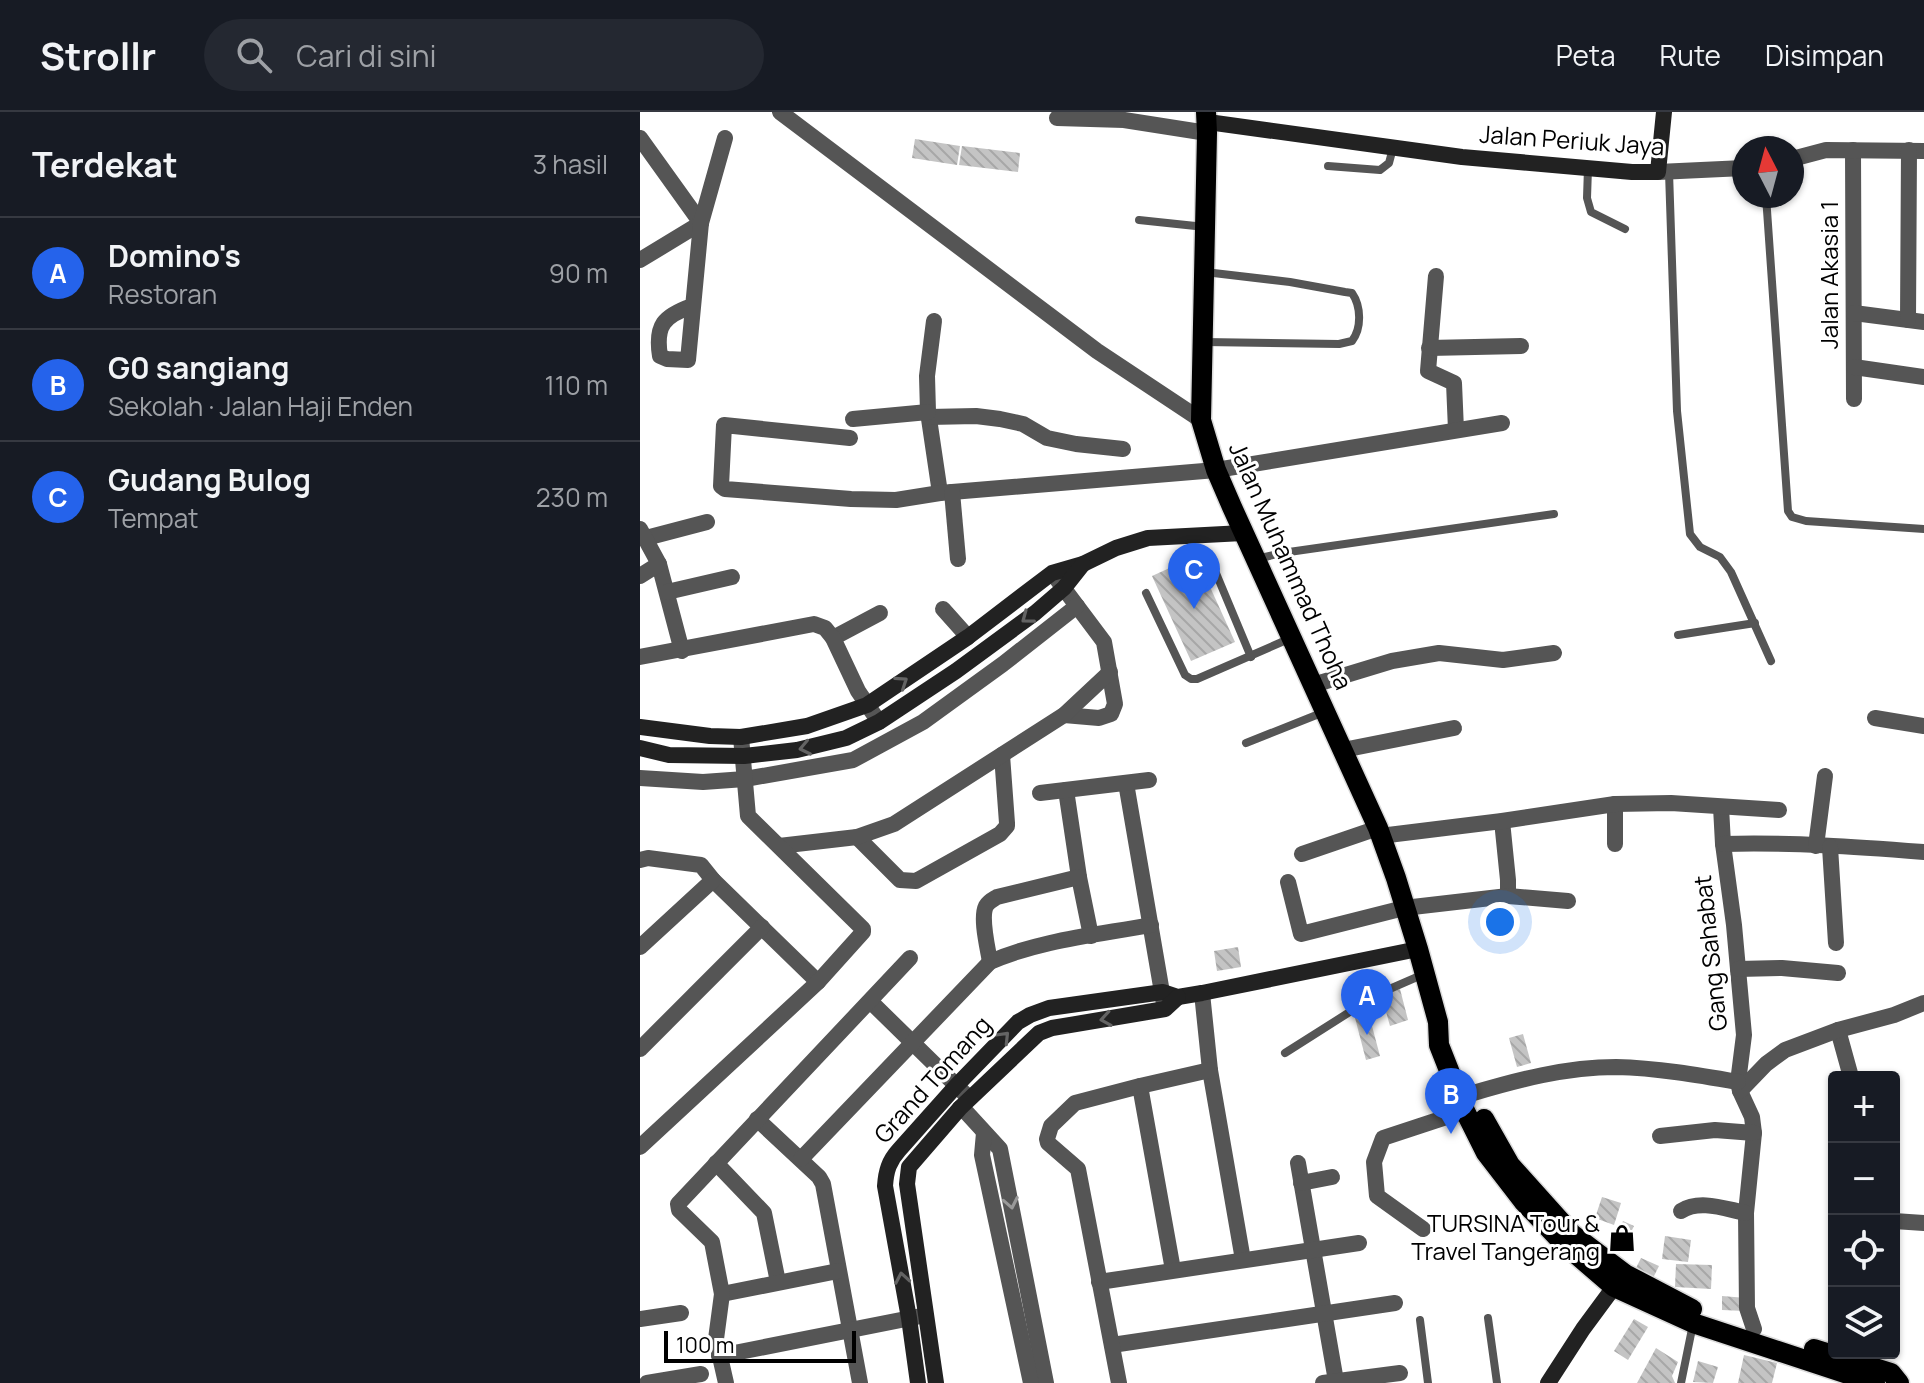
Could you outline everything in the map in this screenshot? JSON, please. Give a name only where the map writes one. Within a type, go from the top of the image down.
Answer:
[{"type":"main road","name":"Jalan Muhammad Thoha","points":[[1207,122],[1201,420],[1216,470],[1243,533],[1379,832],[1396,878],[1438,1022],[1448,1034],[1468,1102],[1510,1165],[1568,1238],[1614,1287],[1875,1383]]},
{"type":"main road","name":"Jalan Muhammad Thoha","points":[[1568,1238],[1695,1317],[1754,1329],[1891,1373],[1899,1383]]},
{"type":"street","points":[[780,112],[1097,351],[1201,420]]},
{"type":"street","points":[[1663,172],[1664,112]]},
{"type":"street","points":[[1057,118],[1207,122]]},
{"type":"street","name":"Jalan Periuk Jaya","points":[[1207,122],[1462,157],[1663,172],[1732,169]]},
{"type":"street","points":[[640,138],[701,223]]},
{"type":"street","points":[[692,306],[701,223],[725,138]]},
{"type":"street","points":[[1804,156],[1826,150],[1917,150],[1916,321],[1854,313]]},
{"type":"street","name":"Jalan Akasia 1","points":[[1853,150],[1854,399]]},
{"type":"street","points":[[642,253],[701,223]]},
{"type":"street","points":[[1436,276],[1428,371],[1454,383],[1456,430]]},
{"type":"street","points":[[934,321],[927,376],[929,414],[958,559]]},
{"type":"street","points":[[1429,348],[1521,346]]},
{"type":"street","points":[[1854,367],[1924,377]]},
{"type":"street","points":[[853,419],[929,414],[976,416],[1023,424],[1047,438],[1123,449]]},
{"type":"street","points":[[850,438],[724,425],[721,486],[725,489],[896,500],[1216,470],[1502,423]]},
{"type":"street","points":[[682,651],[659,564],[643,533],[707,522]]},
{"type":"street","points":[[640,727],[741,737],[807,726],[867,705],[968,637],[1052,573],[1148,538],[1243,533]]},
{"type":"street","points":[[640,576],[659,564]]},
{"type":"street","points":[[640,748],[669,755],[744,756],[797,750],[846,738],[879,722],[1035,613],[1064,588],[1083,564]]},
{"type":"street","points":[[1052,573],[1104,642],[1115,704],[1111,714],[1099,718],[1064,715]]},
{"type":"street","points":[[667,592],[732,577]]},
{"type":"street","points":[[640,778],[703,782],[745,779],[853,760],[923,722],[1077,606]]},
{"type":"street","points":[[943,609],[968,637]]},
{"type":"street","points":[[833,638],[880,613]]},
{"type":"street","points":[[640,657],[814,624],[825,628],[833,638],[858,691],[879,722]]},
{"type":"street","points":[[1313,685],[1392,661],[1439,653],[1503,660],[1554,653]]},
{"type":"street","points":[[956,671],[969,689]]},
{"type":"street","points":[[779,846],[857,837],[894,824],[1064,715],[1110,672]]},
{"type":"street","points":[[1875,718],[1924,726]]},
{"type":"street","points":[[1343,750],[1454,728]]},
{"type":"street","points":[[640,1147],[818,982],[863,932],[748,816],[741,737]]},
{"type":"street","points":[[846,738],[853,760]]},
{"type":"street","points":[[857,837],[900,880],[916,881],[1000,834],[1007,826],[1002,755]]},
{"type":"street","points":[[1825,776],[1823,846],[1836,943]]},
{"type":"street","points":[[1040,793],[1149,780]]},
{"type":"street","points":[[1126,783],[1151,925],[1169,999]]},
{"type":"street","points":[[1066,790],[1091,936]]},
{"type":"street","points":[[1302,854],[1379,832],[1502,821],[1615,804],[1671,803],[1779,810]]},
{"type":"street","points":[[1615,804],[1615,844]]},
{"type":"street","name":"Gang Sahabat","points":[[1721,807],[1744,1035],[1739,1086],[1752,1117],[1754,1133],[1746,1213],[1747,1308],[1754,1329]]},
{"type":"street","points":[[1502,821],[1508,896]]},
{"type":"street","points":[[1723,844],[1924,852]]},
{"type":"street","points":[[640,860],[648,858],[701,865],[818,982]]},
{"type":"street","points":[[990,962],[984,916],[991,900],[1079,877]]},
{"type":"street","points":[[640,947],[713,880]]},
{"type":"street","points":[[1288,882],[1301,934],[1404,908],[1508,896],[1568,901]]},
{"type":"street","points":[[801,1159],[990,962],[1048,943],[1151,925]]},
{"type":"street","points":[[640,1049],[762,927]]},
{"type":"street","name":"Grand Tomang","points":[[936,1383],[907,1184],[909,1167],[965,1103],[1039,1033],[1169,999],[1418,949]]},
{"type":"street","points":[[726,1383],[716,1339],[722,1294],[712,1242],[677,1206],[910,958]]},
{"type":"street","points":[[1738,969],[1782,968],[1838,973]]},
{"type":"street","points":[[1202,993],[1210,1070],[1243,1260]]},
{"type":"street","name":"Grand Tomang","points":[[918,1383],[885,1186],[893,1156],[1018,1022],[1030,1015],[1049,1008],[1169,999]]},
{"type":"street","points":[[870,1001],[956,1086],[967,1113],[1000,1149],[1024,1310],[1031,1383]]},
{"type":"street","points":[[1423,1229],[1377,1196],[1374,1162],[1383,1138],[1468,1102],[1552,1073],[1615,1067],[1675,1071],[1739,1086],[1785,1050],[1924,1003]]},
{"type":"street","points":[[1838,1030],[1849,1071]]},
{"type":"street","points":[[1119,1383],[1078,1169],[1047,1139],[1051,1126],[1075,1103],[1210,1070]]},
{"type":"street","points":[[1140,1086],[1173,1270]]},
{"type":"street","points":[[757,1119],[823,1184],[860,1383]]},
{"type":"street","points":[[1660,1136],[1715,1130],[1754,1133]]},
{"type":"street","points":[[984,1133],[982,1155],[1046,1383]]},
{"type":"street","points":[[982,1155],[1000,1149]]},
{"type":"street","points":[[716,1163],[764,1213],[778,1282]]},
{"type":"street","points":[[1298,1163],[1325,1314],[1330,1382],[1400,1373]]},
{"type":"street","points":[[1301,1183],[1332,1177]]},
{"type":"street","points":[[1681,1211],[1702,1205],[1746,1213]]},
{"type":"street","points":[[1900,1221],[1924,1223]]},
{"type":"street","points":[[1099,1282],[1359,1243]]},
{"type":"street","points":[[722,1294],[838,1271]]},
{"type":"street","points":[[1548,1383],[1614,1287]]},
{"type":"street","points":[[1112,1345],[1395,1303]]},
{"type":"street","points":[[640,1319],[681,1313]]},
{"type":"street","points":[[719,1356],[926,1315]]},
{"type":"street","points":[[647,1383],[701,1374]]},
{"type":"lane","points":[[1328,166],[1380,170],[1389,163],[1393,148]]},
{"type":"lane","points":[[1588,168],[1587,198],[1591,212],[1625,229]]},
{"type":"lane","points":[[1663,172],[1677,411],[1690,534],[1700,547],[1720,557],[1731,572],[1771,661]]},
{"type":"lane","points":[[1767,208],[1788,511],[1792,517],[1806,521],[1924,529]]},
{"type":"lane","points":[[1139,220],[1206,227]]},
{"type":"lane","points":[[1204,342],[1339,344],[1352,341],[1358,334],[1359,303],[1352,293],[1205,272]]},
{"type":"lane","points":[[1255,559],[1554,514]]},
{"type":"lane","points":[[1213,566],[1251,657]]},
{"type":"lane","points":[[1146,593],[1185,675],[1191,679],[1251,657],[1291,638]]},
{"type":"lane","points":[[1678,635],[1755,623]]},
{"type":"lane","points":[[1246,743],[1325,711]]},
{"type":"lane","points":[[1285,1053],[1378,994],[1425,974]]},
{"type":"lane","points":[[1681,1383],[1695,1317]]},
{"type":"lane","points":[[1488,1318],[1497,1383]]},
{"type":"lane","points":[[1420,1320],[1428,1383]]},
{"type":"building","points":[[915,139],[960,146],[957,165],[912,158]]},
{"type":"building","points":[[962,146],[1020,153],[1018,172],[959,165]]},
{"type":"building","points":[[1196,556],[1235,642],[1191,661],[1152,576]]},
{"type":"building","points":[[1238,947],[1241,967],[1217,971],[1214,951]]},
{"type":"building","points":[[1400,989],[1408,1020],[1390,1026],[1381,994]]},
{"type":"building","points":[[1368,1011],[1380,1056],[1366,1060],[1354,1014]]},
{"type":"building","points":[[1523,1034],[1531,1063],[1517,1067],[1509,1038]]},
{"type":"building","points":[[1602,1197],[1621,1203],[1614,1225],[1595,1218]]},
{"type":"building","name":"TURSINA Tour & Travel Tangerang","points":[[1623,1221],[1634,1226],[1620,1254],[1609,1249]]},
{"type":"building","points":[[1665,1236],[1691,1240],[1688,1262],[1662,1259]]},
{"type":"building","points":[[1641,1258],[1659,1266],[1652,1280],[1634,1272]]},
{"type":"building","points":[[1676,1264],[1712,1265],[1711,1289],[1675,1287]]},
{"type":"building","points":[[1722,1296],[1746,1298],[1745,1311],[1722,1310]]},
{"type":"building","points":[[1634,1319],[1648,1327],[1628,1360],[1614,1351]]},
{"type":"building","points":[[1656,1348],[1678,1362],[1672,1376],[1675,1383],[1637,1383]]},
{"type":"building","points":[[1744,1355],[1777,1363],[1772,1383],[1738,1383]]},
{"type":"building","points":[[1698,1361],[1718,1367],[1713,1383],[1693,1382]]},
{"type":"place","name":"Gudang Bulog","points":[[1194,609]]},
{"type":"place","name":"Domino's","points":[[1367,1035]]},
{"type":"place","name":"G0 sangiang","points":[[1451,1134]]},
{"type":"place","name":"TURSINA Tour & Travel Tangerang","points":[[1622,1238]]}]
